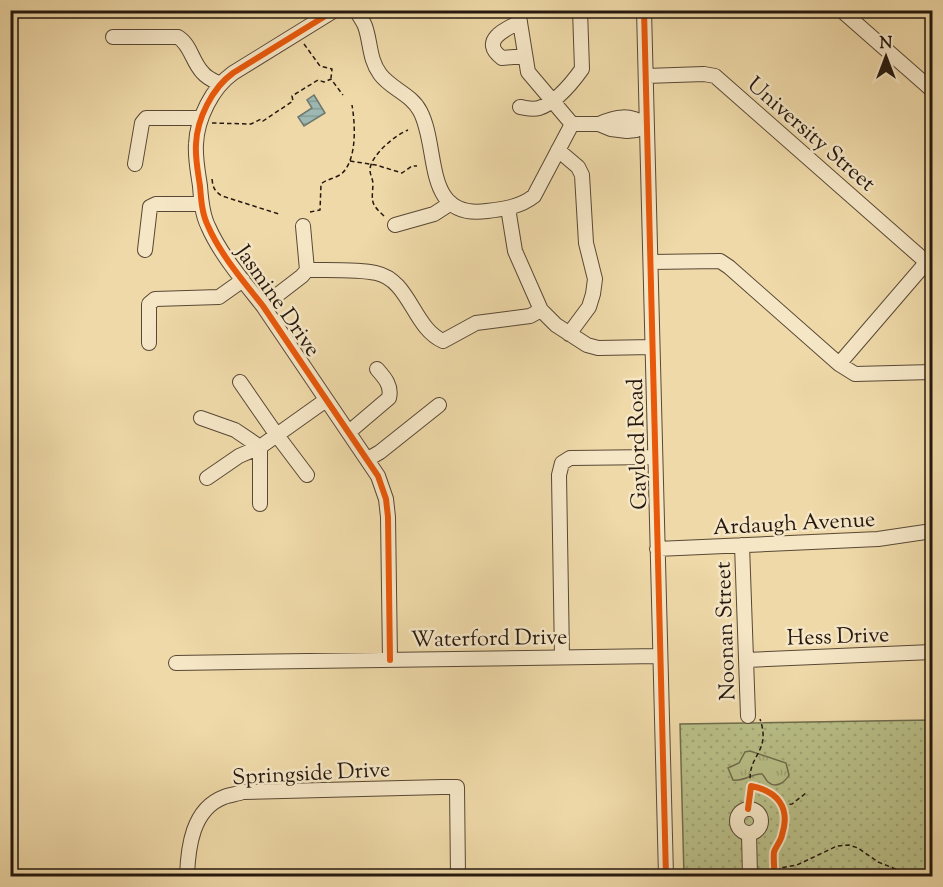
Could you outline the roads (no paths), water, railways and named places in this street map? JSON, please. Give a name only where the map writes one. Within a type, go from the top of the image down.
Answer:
[{"type":"street","name":"Jasmine Drive","points":[[335,10],[233,73],[220,84],[196,142],[196,157],[202,204],[210,230],[378,476],[386,499],[388,517],[390,660]]},
{"type":"street","points":[[356,10],[365,25],[370,55],[381,76],[419,108],[427,125],[437,182],[443,196],[466,212],[508,208],[525,203],[534,196],[572,124]]},
{"type":"street","points":[[520,107],[531,110],[541,108],[582,69],[580,10]]},
{"type":"street","name":"Gaylord Road","points":[[644,10],[666,876]]},
{"type":"street","points":[[841,10],[933,90]]},
{"type":"street","points":[[519,16],[497,35],[494,48],[496,54],[502,58],[525,56]]},
{"type":"street","points":[[519,16],[528,72],[572,124]]},
{"type":"street","points":[[113,37],[178,37],[186,42],[190,55],[203,74],[220,84]]},
{"type":"street","name":"University Street","points":[[646,76],[704,74],[715,76],[930,261]]},
{"type":"street","points":[[135,164],[142,123],[146,118],[205,122]]},
{"type":"street","points":[[572,124],[599,124],[611,129],[627,131],[646,125]]},
{"type":"street","points":[[558,150],[578,167],[582,175],[586,243],[596,279],[589,306],[569,334]]},
{"type":"street","points":[[390,221],[434,214],[451,203]]},
{"type":"street","points":[[145,249],[150,207],[156,204],[202,204]]},
{"type":"street","points":[[508,208],[515,251],[541,310],[556,325],[587,345],[598,348],[652,347]]},
{"type":"street","points":[[263,306],[307,270],[303,226]]},
{"type":"street","points":[[651,262],[720,261],[839,364],[855,374],[933,372]]},
{"type":"street","points":[[839,364],[930,261]]},
{"type":"street","points":[[307,270],[377,273],[387,278],[397,285],[431,333],[442,341],[476,323],[530,316],[541,310]]},
{"type":"street","points":[[149,343],[149,303],[155,299],[219,297],[243,280]]},
{"type":"street","points":[[349,432],[389,398],[391,391],[378,369]]},
{"type":"street","points":[[240,382],[307,475]]},
{"type":"street","points":[[207,478],[239,456],[260,447],[326,400]]},
{"type":"street","points":[[368,459],[439,405]]},
{"type":"street","points":[[201,418],[235,430],[260,447]]},
{"type":"street","points":[[260,447],[260,504]]},
{"type":"street","points":[[562,657],[559,475],[562,463],[570,458],[655,457]]},
{"type":"street","name":"Ardaugh Avenue","points":[[657,549],[878,539],[933,531]]},
{"type":"street","name":"Noonan Street","points":[[742,545],[746,660],[754,717]]},
{"type":"street","name":"Hess Drive","points":[[746,660],[933,652]]},
{"type":"street","name":"Waterford Drive","points":[[176,663],[659,656]]},
{"type":"street","name":"Springside Drive","points":[[188,876],[188,851],[195,826],[206,810],[222,797],[243,792],[457,787],[458,876]]},
{"type":"street","points":[[748,809],[758,813],[761,821],[758,830],[750,834],[750,876]]},
{"type":"water","points":[[314,95],[325,113],[304,126],[298,117],[312,108],[307,100]]}]
